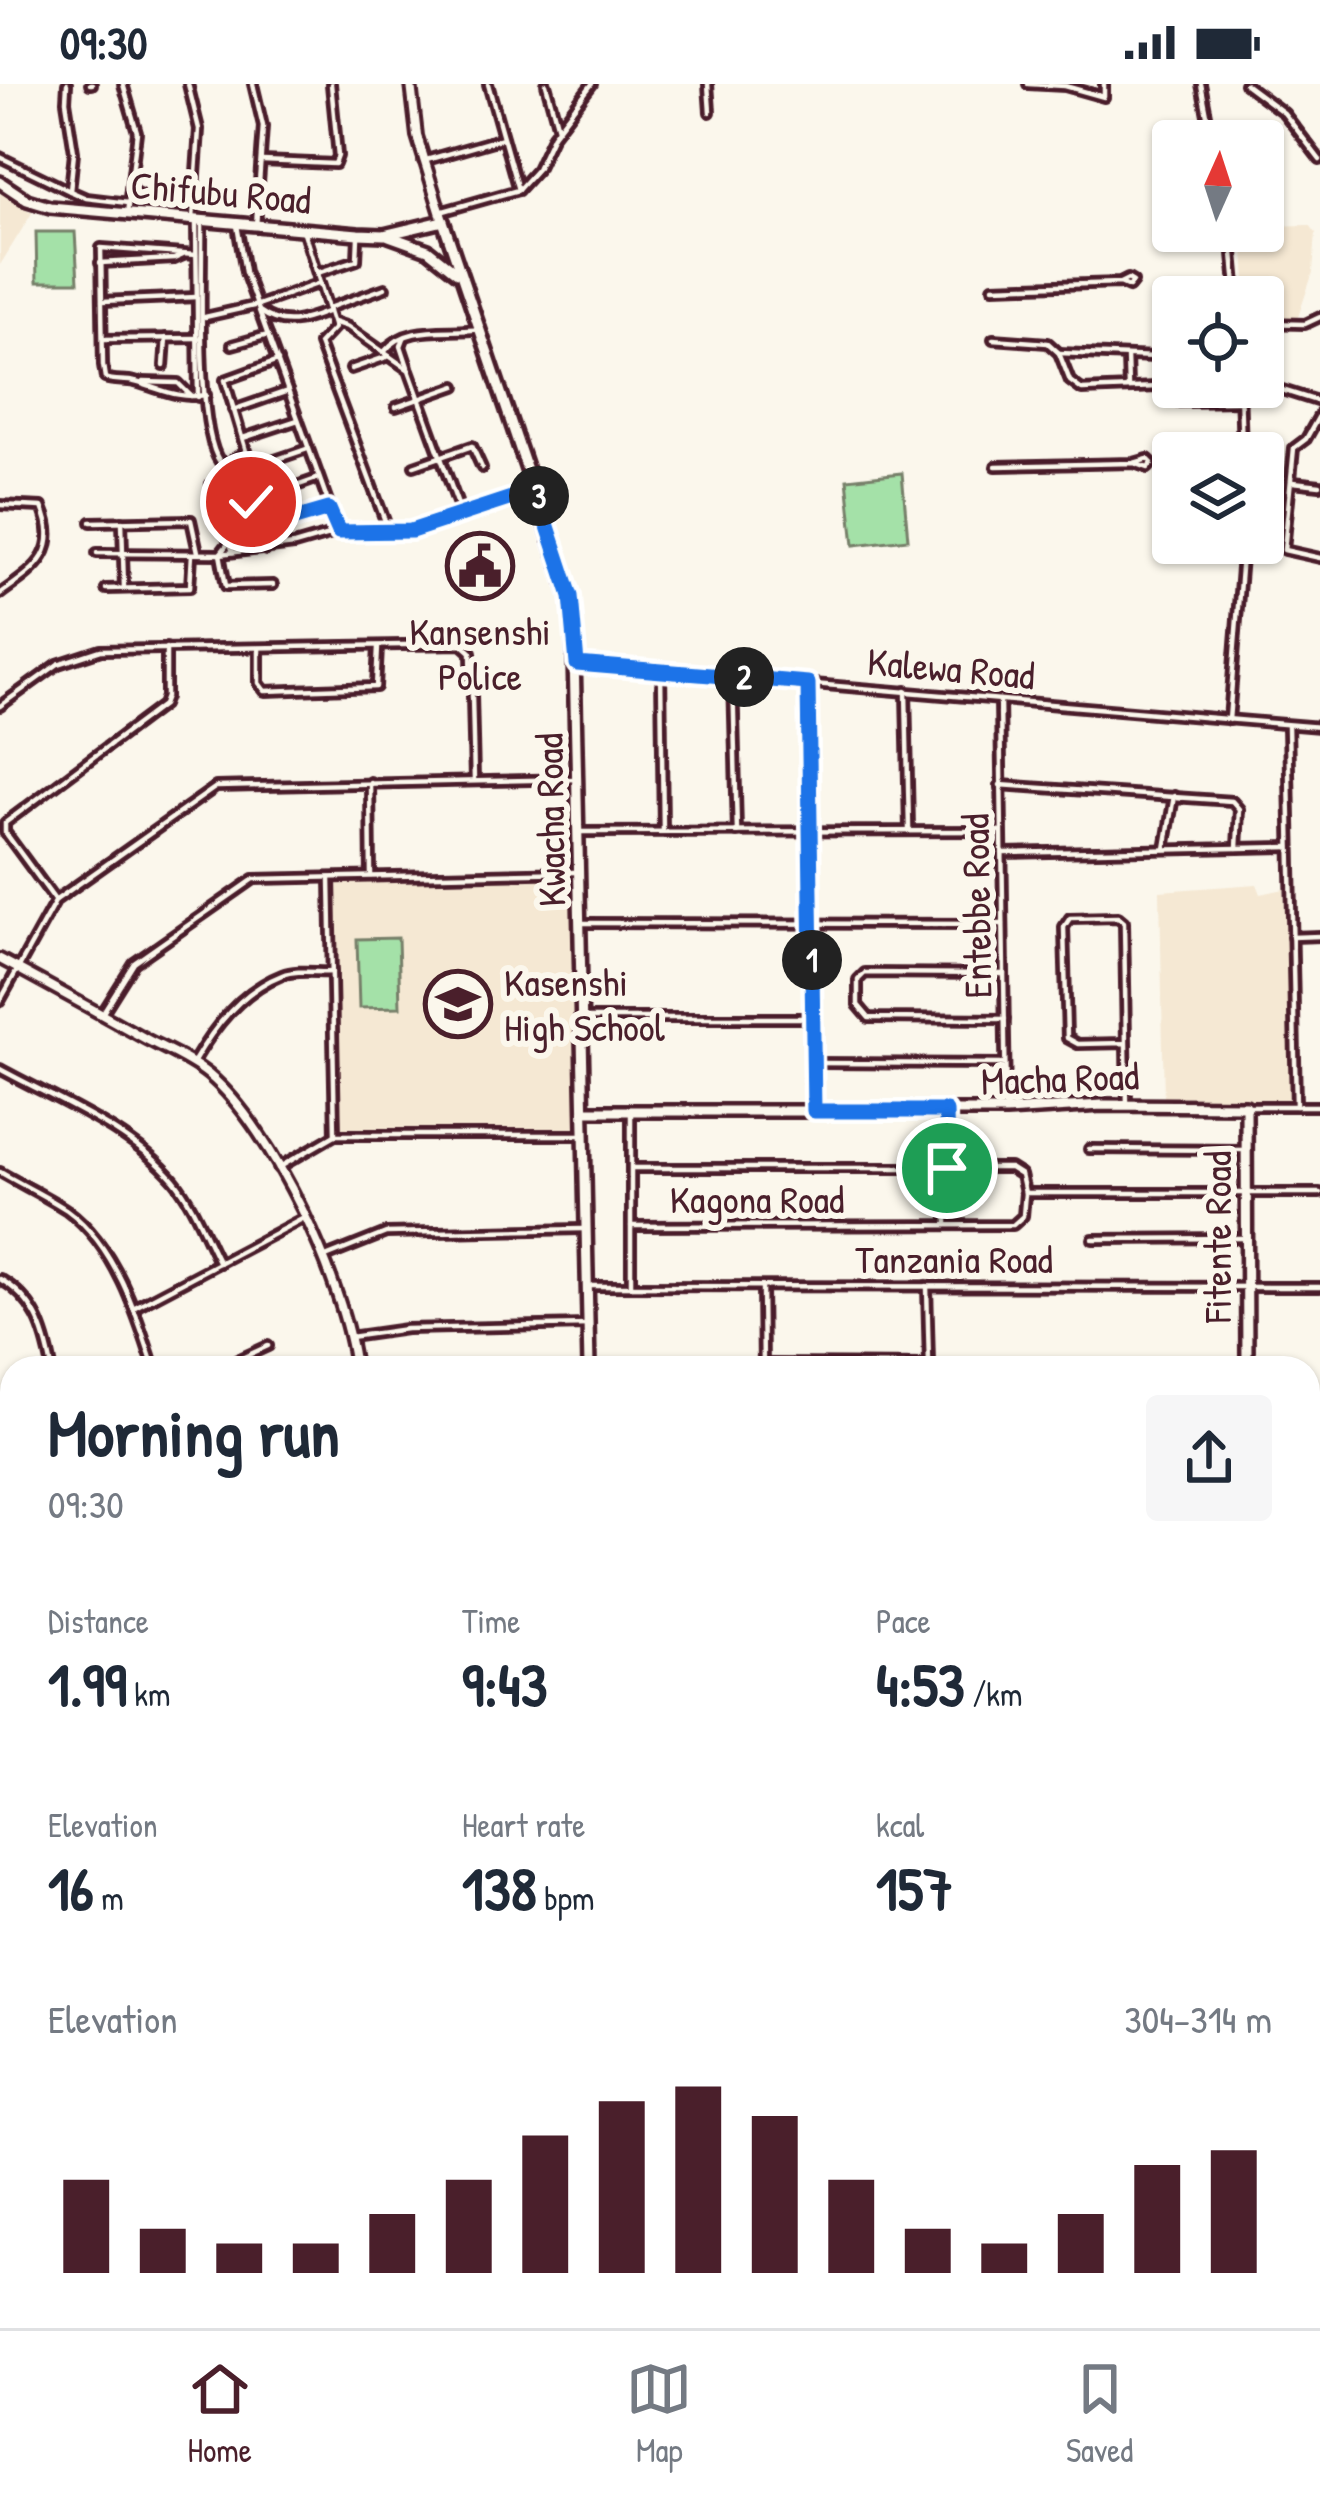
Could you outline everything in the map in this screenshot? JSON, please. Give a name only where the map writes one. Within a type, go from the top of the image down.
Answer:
[{"type":"main road","name":"Chifubu Road","points":[[0,182],[35,203],[358,234],[384,235],[441,216]]},
{"type":"main road","name":"Kwacha Road","points":[[441,216],[571,596],[577,664],[589,1356]]},
{"type":"main road","points":[[384,235],[437,255],[464,282]]},
{"type":"main road","name":"Macha Road","points":[[585,1111],[1246,1106]]},
{"type":"main road","name":"Fitente Road","points":[[1246,1106],[1247,1356]]},
{"type":"street","points":[[68,84],[65,96],[74,152],[70,191]]},
{"type":"street","points":[[0,157],[86,198],[128,209],[137,132],[123,84]]},
{"type":"street","points":[[188,84],[200,138],[194,206],[201,317],[198,396],[217,460],[224,463],[246,452],[224,384],[227,377],[278,361]]},
{"type":"street","points":[[253,84],[262,115],[256,226]]},
{"type":"street","points":[[262,161],[335,164],[331,84]]},
{"type":"street","points":[[411,84],[424,161],[441,216],[518,190],[592,84]]},
{"type":"street","points":[[488,84],[518,190]]},
{"type":"street","points":[[546,84],[558,128]]},
{"type":"street","points":[[708,84],[710,112]]},
{"type":"street","points":[[1028,84],[1071,86],[1104,97],[1104,84]]},
{"type":"street","points":[[1201,84],[1208,120]]},
{"type":"street","points":[[1245,84],[1284,112],[1320,160]]},
{"type":"street","points":[[424,161],[503,138]]},
{"type":"street","points":[[130,190],[155,202],[194,206]]},
{"type":"street","points":[[197,220],[201,354]]},
{"type":"street","points":[[236,224],[242,260],[339,532]]},
{"type":"street","points":[[303,229],[333,322],[333,330],[320,344],[389,532]]},
{"type":"street","points":[[317,273],[357,260],[358,234]]},
{"type":"street","points":[[196,255],[105,248],[100,251],[100,263],[105,378],[178,383],[198,396]]},
{"type":"street","points":[[100,263],[175,259],[184,254]]},
{"type":"street","points":[[201,317],[259,308],[320,283]]},
{"type":"street","points":[[993,287],[1120,284]]},
{"type":"street","points":[[259,308],[274,321],[291,322],[385,287]]},
{"type":"street","points":[[102,301],[197,297]]},
{"type":"street","points":[[1284,324],[1305,324],[1320,317]]},
{"type":"street","points":[[333,322],[348,327],[409,370]]},
{"type":"street","points":[[351,369],[387,354],[392,342],[404,338],[430,331],[480,329]]},
{"type":"street","points":[[232,345],[268,334]]},
{"type":"street","points":[[164,365],[166,338]]},
{"type":"street","points":[[103,339],[198,338]]},
{"type":"street","points":[[404,338],[401,346],[462,516]]},
{"type":"street","points":[[993,339],[1042,340],[1059,353],[1152,357]]},
{"type":"street","points":[[1059,353],[1066,375],[1078,388],[1152,387]]},
{"type":"street","points":[[1127,356],[1129,388]]},
{"type":"street","points":[[137,382],[162,394],[198,396]]},
{"type":"street","points":[[396,407],[456,386]]},
{"type":"street","points":[[233,410],[288,391]]},
{"type":"street","points":[[1284,391],[1320,402]]},
{"type":"street","points":[[1320,414],[1306,439],[1295,445],[1284,550],[1320,558]]},
{"type":"street","points":[[243,438],[298,420]]},
{"type":"street","points":[[414,466],[472,446],[482,468]]},
{"type":"street","points":[[240,472],[308,449]]},
{"type":"street","points":[[236,459],[266,550]]},
{"type":"street","points":[[996,466],[1134,463]]},
{"type":"street","points":[[251,502],[319,478]]},
{"type":"street","points":[[1293,482],[1320,484]]},
{"type":"street","points":[[211,484],[233,552]]},
{"type":"street","points":[[97,553],[220,554],[266,550],[339,532],[420,529],[536,490]]},
{"type":"street","points":[[0,505],[42,507],[46,543],[43,561],[0,594]]},
{"type":"street","points":[[260,529],[329,509]]},
{"type":"street","points":[[91,522],[191,520],[195,553],[190,587],[106,589]]},
{"type":"street","points":[[122,521],[124,587]]},
{"type":"street","points":[[230,541],[220,554],[226,586],[273,585]]},
{"type":"street","points":[[1229,720],[1241,564]]},
{"type":"street","points":[[259,648],[259,683],[265,691],[371,689],[379,682],[378,646]]},
{"type":"street","points":[[0,706],[58,664],[86,653],[468,646],[474,780]]},
{"type":"street","points":[[56,901],[5,832],[5,823],[163,706],[166,648]]},
{"type":"street","name":"Kalewa Road","points":[[577,664],[1320,727]]},
{"type":"street","points":[[661,670],[663,832]]},
{"type":"street","points":[[733,676],[737,832]]},
{"type":"street","points":[[808,683],[814,1111]]},
{"type":"street","points":[[906,691],[909,831]]},
{"type":"street","name":"Entebbe Road","points":[[1000,700],[1006,1111]]},
{"type":"street","points":[[1288,724],[1296,1106]]},
{"type":"street","points":[[0,1001],[56,901],[216,787],[579,779]]},
{"type":"street","points":[[370,782],[371,876]]},
{"type":"street","points":[[1000,784],[1237,804],[1237,848]]},
{"type":"street","points":[[1165,850],[1174,796]]},
{"type":"street","points":[[580,832],[1001,831]]},
{"type":"street","points":[[1002,853],[1291,848]]},
{"type":"street","points":[[103,1014],[134,963],[247,882],[581,872]]},
{"type":"street","points":[[330,878],[335,1135]]},
{"type":"street","points":[[1126,1043],[1078,1044],[1067,1038],[1066,920],[1118,917],[1124,922],[1126,1043],[1127,1105]]},
{"type":"street","points":[[582,923],[1003,924]]},
{"type":"street","points":[[1292,937],[1320,936]]},
{"type":"street","points":[[0,959],[193,1064],[233,1100],[278,1168],[323,1258],[354,1356]]},
{"type":"street","points":[[193,1064],[221,1018],[275,979],[291,973],[332,973]]},
{"type":"street","points":[[1004,974],[866,973],[858,980],[858,1005],[869,1018],[1005,1019]]},
{"type":"street","points":[[583,1018],[812,1018]]},
{"type":"street","points":[[814,1063],[1005,1064]]},
{"type":"street","points":[[0,1069],[118,1134],[164,1170],[179,1187],[219,1263]]},
{"type":"street","name":"Macha Road","points":[[1246,1106],[1320,1106]]},
{"type":"street","points":[[631,1286],[632,1111]]},
{"type":"street","points":[[946,1111],[947,1225]]},
{"type":"street","points":[[278,1168],[335,1135],[586,1135]]},
{"type":"street","points":[[1089,1149],[1246,1150]]},
{"type":"street","name":"Kagona Road","points":[[632,1168],[1010,1168],[1021,1175],[1025,1193],[1023,1216],[1013,1225],[632,1226]]},
{"type":"street","points":[[0,1172],[70,1212],[84,1226],[135,1307],[150,1356]]},
{"type":"street","points":[[1025,1193],[1320,1193]]},
{"type":"street","points":[[135,1307],[304,1218]]},
{"type":"street","points":[[323,1258],[386,1233],[586,1229]]},
{"type":"street","points":[[1094,1239],[1246,1238]]},
{"type":"street","points":[[0,1279],[32,1305],[49,1356]]},
{"type":"street","name":"Tanzania Road","points":[[588,1286],[1320,1287]]},
{"type":"street","points":[[927,1286],[929,1356]]},
{"type":"street","points":[[761,1287],[763,1356]]},
{"type":"street","points":[[350,1337],[406,1329],[588,1325]]},
{"type":"street","points":[[246,1356],[268,1346]]},
{"type":"shaded area","points":[[0,190],[32,213],[0,265]]},
{"type":"shaded area","points":[[1310,225],[1316,233],[1313,272],[1296,323],[1284,322],[1284,276],[1246,276],[1244,252],[1284,252],[1284,226]]},
{"type":"shaded area","name":"Kasenshi High School","points":[[573,874],[579,1124],[574,1129],[341,1130],[335,885],[340,880]]},
{"type":"shaded area","points":[[1257,884],[1261,894],[1284,889],[1293,1098],[1288,1103],[1164,1103],[1160,891]]},
{"type":"green space","points":[[36,232],[75,232],[78,282],[37,282]]},
{"type":"green space","points":[[902,473],[908,539],[854,545],[847,479]]},
{"type":"green space","points":[[398,938],[400,1007],[359,1008],[357,939]]},
{"type":"place","name":"Kansenshi Police","points":[[480,566]]},
{"type":"place","name":"Kasenshi High School","points":[[458,1004]]},
{"type":"route","points":[[251,502],[260,529],[329,509],[339,532],[389,532],[438,524],[536,490],[571,596],[577,664],[808,683],[814,1111],[946,1111],[947,1168]]}]
